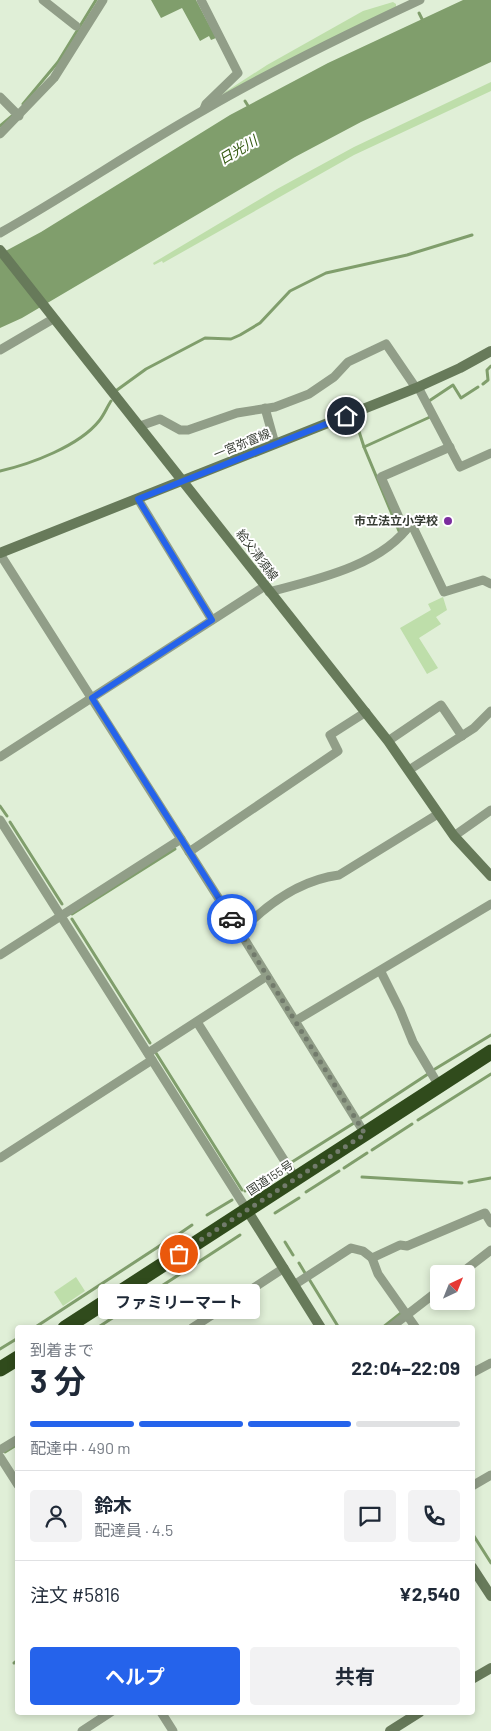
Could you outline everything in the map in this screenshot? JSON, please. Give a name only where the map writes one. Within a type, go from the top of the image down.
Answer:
[{"type":"highway","name":"国道155号","points":[[70,1325],[491,1052]]},
{"type":"highway","points":[[0,1369],[15,1360]]},
{"type":"main road","name":"給父清須線","points":[[0,250],[51,317],[184,481],[267,589],[366,712],[454,836],[491,876]]},
{"type":"main road","name":"一宮弥富線","points":[[0,554],[417,387],[460,368],[491,351]]},
{"type":"main road","points":[[247,1210],[319,1325]]},
{"type":"main road","points":[[475,1571],[491,1596]]},
{"type":"main road","points":[[475,1677],[491,1668]]},
{"type":"main road","points":[[390,1731],[415,1715]]},
{"type":"street","points":[[43,0],[76,26]]},
{"type":"street","points":[[0,134],[17,114],[54,78],[102,0]]},
{"type":"street","points":[[201,0],[238,73],[206,104],[204,110]]},
{"type":"street","points":[[0,233],[62,198],[204,110],[403,4],[420,0]]},
{"type":"street","points":[[0,97],[17,114]]},
{"type":"street","points":[[0,350],[51,317]]},
{"type":"street","points":[[140,426],[160,420],[180,430],[188,430],[237,413],[275,406],[309,394],[334,376],[348,362],[386,344],[417,387],[460,467],[491,453]]},
{"type":"street","points":[[265,408],[275,444]]},
{"type":"street","points":[[405,531],[381,477],[450,447]]},
{"type":"street","points":[[138,499],[212,620]]},
{"type":"street","points":[[0,757],[212,620],[267,589],[321,578],[386,550],[411,523],[444,592],[483,580],[491,584]]},
{"type":"street","points":[[0,554],[240,932],[365,1134]]},
{"type":"street","points":[[388,741],[441,704],[462,736]]},
{"type":"street","points":[[409,770],[474,728],[491,711]]},
{"type":"street","points":[[189,852],[338,751],[330,735],[366,712]]},
{"type":"street","points":[[454,836],[491,810]]},
{"type":"street","points":[[240,932],[259,912],[277,898],[325,876],[339,874],[438,814]]},
{"type":"street","points":[[0,820],[247,1210]]},
{"type":"street","points":[[0,955],[181,839]]},
{"type":"street","points":[[295,1021],[381,972],[491,904]]},
{"type":"street","points":[[381,972],[413,1042],[439,1086]]},
{"type":"street","points":[[0,1158],[267,976]]},
{"type":"street","points":[[197,1022],[296,1179]]},
{"type":"street","points":[[372,1258],[400,1244],[407,1246],[484,1213],[491,1224]]},
{"type":"street","points":[[294,1285],[351,1248],[363,1251],[372,1258],[378,1274],[414,1325]]},
{"type":"street","points":[[472,1265],[491,1250]]},
{"type":"street","points":[[197,1325],[284,1268]]},
{"type":"street","points":[[394,1325],[430,1297]]},
{"type":"street","points":[[475,1371],[491,1363]]},
{"type":"street","points":[[0,1450],[15,1441]]},
{"type":"street","points":[[0,1457],[15,1480]]},
{"type":"street","points":[[475,1484],[491,1475]]},
{"type":"street","points":[[82,1731],[106,1715]]},
{"type":"street","points":[[163,1715],[173,1731]]},
{"type":"shaded area","points":[[393,2],[396,4],[396,8],[219,96],[267,65],[363,11]]},
{"type":"shaded area","points":[[491,82],[491,91],[354,155],[163,263],[162,261],[154,265],[153,263],[277,189],[354,147]]},
{"type":"shaded area","points":[[443,597],[447,610],[436,617],[441,624],[419,638],[438,668],[427,674],[400,628],[431,610],[428,604]]},
{"type":"shaded area","points":[[76,1277],[85,1291],[63,1306],[54,1292]]},
{"type":"water","points":[[151,0],[196,0],[216,38],[211,40],[209,36],[200,41],[182,8],[161,18]]},
{"type":"water","name":"日光川","points":[[463,0],[491,0],[491,62],[361,122],[295,157],[22,318],[0,328],[0,254],[41,232],[230,115],[328,63]]},
{"type":"waterway","points":[[23,104],[58,62],[96,0]]},
{"type":"waterway","points":[[419,13],[423,21]]},
{"type":"waterway","points":[[245,101],[250,109]]},
{"type":"waterway","points":[[0,126],[12,116]]},
{"type":"waterway","points":[[117,390],[146,369],[205,338],[231,339],[240,335],[260,323],[290,291],[326,273],[407,255],[472,235]]},
{"type":"waterway","points":[[483,384],[488,380],[487,370],[491,366]]},
{"type":"waterway","points":[[429,401],[453,385],[461,398],[478,387]]},
{"type":"waterway","points":[[0,471],[40,459],[67,446],[90,430],[99,421],[111,401]]},
{"type":"waterway","points":[[399,531],[364,447],[430,417]]},
{"type":"waterway","points":[[355,419],[364,447]]},
{"type":"waterway","points":[[0,806],[7,816]]},
{"type":"waterway","points":[[10,822],[62,904]]},
{"type":"waterway","points":[[72,914],[175,849]]},
{"type":"waterway","points":[[72,919],[150,1043]]},
{"type":"waterway","points":[[435,1069],[491,1035]]},
{"type":"waterway","points":[[156,1053],[242,1190]]},
{"type":"waterway","points":[[361,1118],[428,1074]]},
{"type":"waterway","points":[[418,1120],[491,1074]]},
{"type":"waterway","points":[[292,1162],[354,1123]]},
{"type":"waterway","points":[[372,1150],[412,1124]]},
{"type":"waterway","points":[[344,1168],[367,1153]]},
{"type":"waterway","points":[[245,1191],[285,1166]]},
{"type":"waterway","points":[[306,1192],[339,1171]]},
{"type":"waterway","points":[[362,1177],[462,1183]]},
{"type":"waterway","points":[[469,1182],[491,1178]]},
{"type":"waterway","points":[[275,1213],[299,1198]]},
{"type":"waterway","points":[[207,1215],[232,1200]]},
{"type":"waterway","points":[[176,1236],[192,1225]]},
{"type":"waterway","points":[[102,1325],[240,1235]]},
{"type":"waterway","points":[[285,1242],[293,1255]]},
{"type":"waterway","points":[[39,1325],[164,1243]]},
{"type":"waterway","points":[[299,1263],[305,1273]]},
{"type":"waterway","points":[[309,1279],[337,1325]]},
{"type":"waterway","points":[[386,1325],[401,1313]]},
{"type":"waterway","points":[[0,1349],[15,1340]]},
{"type":"waterway","points":[[5,1452],[15,1446]]},
{"type":"waterway","points":[[475,1538],[491,1563]]},
{"type":"way so far","points":[[179,1254],[365,1134],[232,919]]},
{"type":"place","name":"市立法立小学校","points":[[448,521]]},
{"type":"place","name":"ファミリーマート","points":[[179,1254]]},
{"type":"route","points":[[232,919],[92,698],[212,620],[138,499],[346,416]]}]
